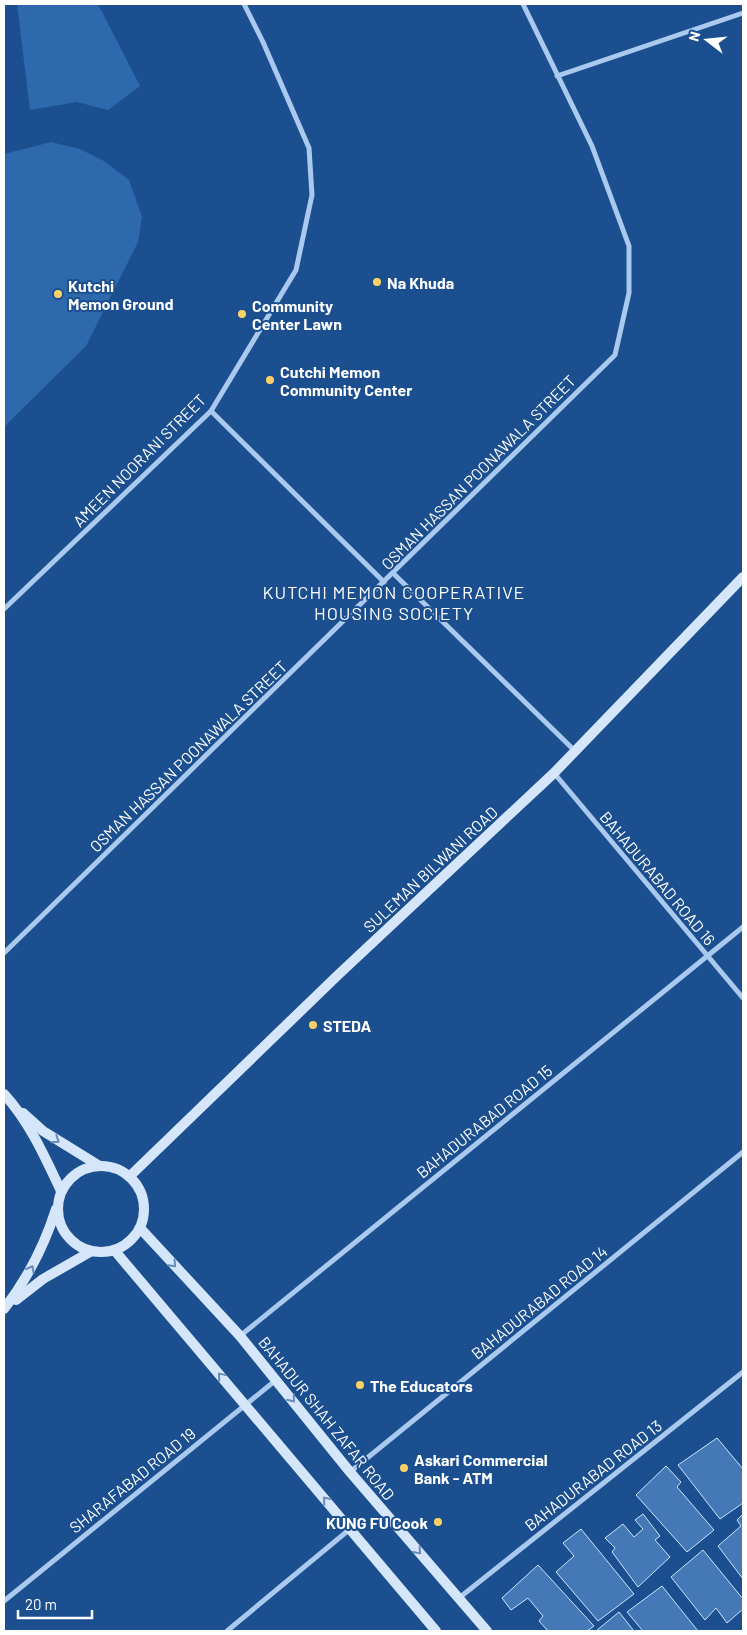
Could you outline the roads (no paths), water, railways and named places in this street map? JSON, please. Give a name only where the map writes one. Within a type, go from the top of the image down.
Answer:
[{"type":"street","name":"AMEEN NOORANI STREET","points":[[4,609],[211,411],[296,270],[312,195],[309,148],[263,42],[244,4]]},
{"type":"street","name":"OSMAN HASSAN POONAWALA STREET","points":[[4,953],[615,355],[629,292],[629,246],[592,146],[523,4]]},
{"type":"street","points":[[557,76],[743,13]]},
{"type":"street","points":[[211,411],[384,582]]},
{"type":"street","points":[[393,573],[575,752]]},
{"type":"street","name":"SULEMAN BILWANI ROAD","points":[[130,1176],[339,974],[554,773],[743,577]]},
{"type":"street","name":"BAHADURABAD ROAD 16","points":[[554,773],[743,998]]},
{"type":"street","name":"BAHADURABAD ROAD 15","points":[[240,1336],[743,927]]},
{"type":"street","points":[[4,1094],[18,1110],[43,1131],[98,1166]]},
{"type":"street","points":[[18,1110],[47,1161],[61,1191]]},
{"type":"street","name":"BAHADURABAD ROAD 14","points":[[350,1472],[743,1152]]},
{"type":"street","points":[[98,1166],[109,1166],[130,1176],[138,1186],[143,1198],[144,1211],[140,1228],[129,1242],[115,1251],[90,1252],[43,1279],[4,1310],[30,1273],[41,1251],[61,1191],[76,1172],[98,1166]]},
{"type":"street","points":[[58,1204],[58,1219],[64,1233],[74,1244],[90,1252]]},
{"type":"street","name":"BAHADUR SHAH ZAFAR ROAD","points":[[140,1228],[240,1336],[350,1472],[486,1631]]},
{"type":"street","points":[[115,1251],[436,1631]]},
{"type":"street","name":"BAHADURABAD ROAD 13","points":[[459,1598],[743,1372]]},
{"type":"street","name":"SHARAFABAD ROAD 19","points":[[4,1601],[244,1404],[276,1380]]},
{"type":"street","points":[[227,1631],[350,1529]]},
{"type":"place","name":"Na Khuda","points":[[377,282]]},
{"type":"place","name":"Kutchi Memon Ground","points":[[58,294]]},
{"type":"place","name":"Community Center Lawn","points":[[242,314]]},
{"type":"place","name":"Cutchi Memon Community Center","points":[[270,380]]},
{"type":"place","name":"STEDA","points":[[313,1025]]},
{"type":"place","name":"The Educators","points":[[360,1385]]},
{"type":"place","name":"Askari Commercial Bank - ATM","points":[[404,1468]]},
{"type":"place","name":"KUNG FU Cook","points":[[438,1522]]},
{"type":"district","name":"KUTCHI MEMON COOPERATIVE HOUSING SOCIETY","points":[[394,602]]}]
